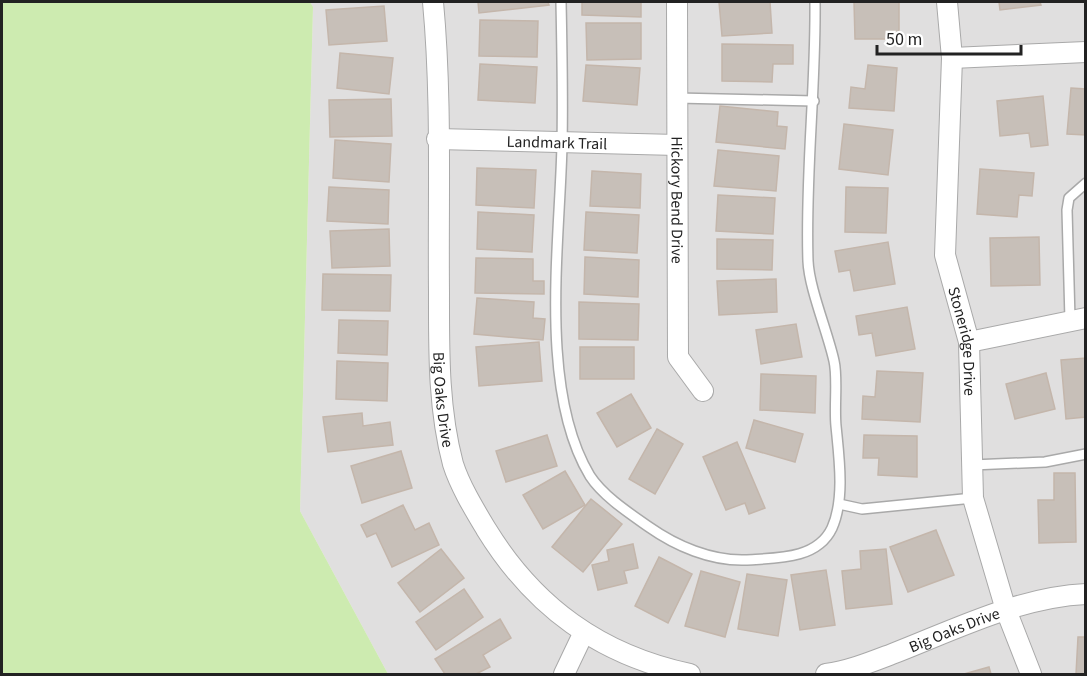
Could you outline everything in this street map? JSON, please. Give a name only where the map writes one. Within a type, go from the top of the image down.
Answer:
[{"type":"street","name":"Big Oaks Drive","points":[[433,2],[440,378],[454,465],[476,513],[507,563],[555,613],[615,650],[690,675]]},
{"type":"street","name":"Hickory Bend Drive","points":[[677,2],[678,357],[703,391]]},
{"type":"street","name":"Stoneridge Drive","points":[[947,2],[952,58],[945,255],[969,342],[973,498],[1006,610],[1031,675]]},
{"type":"street","points":[[952,58],[1086,52]]},
{"type":"street","name":"Landmark Trail","points":[[437,139],[677,145]]},
{"type":"street","points":[[969,342],[1078,319]]},
{"type":"street","name":"Big Oaks Drive","points":[[826,675],[882,658],[1006,610],[1036,601],[1086,594]]},
{"type":"street","points":[[564,675],[584,632]]},
{"type":"lane","points":[[561,2],[562,142],[556,341],[565,409],[574,442],[592,479],[626,511],[660,535],[702,554],[734,560],[792,556],[812,550],[831,531],[839,504],[833,402],[835,365],[808,265],[815,2]]},
{"type":"lane","points":[[677,98],[814,100]]},
{"type":"lane","points":[[1078,319],[1066,231],[1067,210],[1070,198],[1086,183]]},
{"type":"lane","points":[[972,465],[1045,462],[1086,454]]},
{"type":"lane","points":[[839,504],[862,509],[973,498]]},
{"type":"shaded area","points":[[310,2],[1085,2],[1085,674],[388,674],[300,511],[313,8]]},
{"type":"green space","points":[[2,2],[310,2],[313,7],[300,511],[388,674],[2,674]]},
{"type":"building","points":[[478,2],[548,2],[549,5],[479,13]]},
{"type":"building","points":[[582,2],[641,2],[641,17],[582,15]]},
{"type":"building","points":[[719,2],[770,2],[772,33],[722,36]]},
{"type":"building","points":[[854,2],[899,2],[899,39],[855,39]]},
{"type":"building","points":[[999,2],[1040,2],[1041,5],[1000,10]]},
{"type":"building","points":[[384,6],[387,41],[329,45],[326,10]]},
{"type":"building","points":[[480,20],[538,21],[537,57],[479,56]]},
{"type":"building","points":[[586,23],[641,23],[641,59],[587,60]]},
{"type":"building","points":[[722,44],[793,45],[793,64],[773,64],[772,82],[722,81]]},
{"type":"building","points":[[340,53],[393,58],[389,94],[337,88]]},
{"type":"building","points":[[480,64],[537,67],[535,103],[478,100]]},
{"type":"building","points":[[586,65],[640,68],[637,105],[583,101]]},
{"type":"building","points":[[868,65],[897,68],[894,111],[849,108],[851,87],[865,89]]},
{"type":"building","points":[[1071,88],[1086,89],[1086,135],[1067,134]]},
{"type":"building","points":[[1043,96],[1048,145],[1031,147],[1029,133],[1000,136],[997,101]]},
{"type":"building","points":[[391,99],[392,136],[330,137],[329,100]]},
{"type":"building","points":[[720,106],[778,112],[777,126],[787,127],[785,149],[716,142]]},
{"type":"building","points":[[844,124],[893,130],[888,175],[839,169]]},
{"type":"building","points":[[335,140],[391,144],[389,182],[333,178]]},
{"type":"building","points":[[718,150],[779,156],[776,191],[714,186]]},
{"type":"building","points":[[477,168],[536,170],[534,208],[476,205]]},
{"type":"building","points":[[980,169],[1034,173],[1032,196],[1019,195],[1017,217],[977,214]]},
{"type":"building","points":[[592,171],[641,174],[640,208],[590,206]]},
{"type":"building","points":[[329,187],[389,190],[388,224],[327,221]]},
{"type":"building","points":[[846,187],[888,188],[886,233],[845,232]]},
{"type":"building","points":[[718,195],[775,198],[773,234],[716,231]]},
{"type":"building","points":[[478,212],[534,215],[532,252],[477,249]]},
{"type":"building","points":[[586,212],[639,215],[637,253],[584,250]]},
{"type":"building","points":[[389,229],[390,266],[332,268],[330,231]]},
{"type":"building","points":[[1039,237],[1040,285],[991,286],[990,238]]},
{"type":"building","points":[[717,239],[773,240],[772,270],[717,269]]},
{"type":"building","points":[[888,242],[895,284],[854,291],[850,270],[839,272],[835,251]]},
{"type":"building","points":[[585,257],[639,260],[638,297],[584,294]]},
{"type":"building","points":[[476,258],[533,259],[533,281],[544,281],[544,294],[475,293]]},
{"type":"building","points":[[323,274],[391,275],[390,311],[322,310]]},
{"type":"building","points":[[776,279],[777,312],[719,315],[717,281]]},
{"type":"building","points":[[477,298],[534,302],[533,318],[545,319],[543,340],[474,334]]},
{"type":"building","points":[[579,302],[639,304],[638,340],[579,339]]},
{"type":"building","points":[[907,307],[915,349],[876,356],[872,333],[859,335],[856,316]]},
{"type":"building","points":[[339,320],[388,321],[387,355],[338,353]]},
{"type":"building","points":[[796,324],[802,357],[761,364],[756,330]]},
{"type":"building","points":[[539,342],[542,381],[479,386],[476,347]]},
{"type":"building","points":[[580,347],[634,347],[634,379],[580,379]]},
{"type":"building","points":[[1086,358],[1086,417],[1066,419],[1061,360]]},
{"type":"building","points":[[337,361],[388,363],[387,401],[336,399]]},
{"type":"building","points":[[877,371],[923,373],[920,422],[862,419],[863,396],[875,397]]},
{"type":"building","points":[[1046,373],[1055,409],[1015,419],[1006,384]]},
{"type":"building","points":[[761,374],[816,376],[815,413],[760,410]]},
{"type":"building","points":[[631,394],[651,428],[617,447],[597,413]]},
{"type":"building","points":[[362,413],[363,426],[390,422],[393,445],[328,452],[323,417]]},
{"type":"building","points":[[754,420],[803,434],[795,462],[746,448]]},
{"type":"building","points":[[657,429],[683,444],[655,494],[629,479]]},
{"type":"building","points":[[547,435],[557,466],[506,482],[496,451]]},
{"type":"building","points":[[864,435],[917,436],[917,477],[878,475],[879,458],[863,458]]},
{"type":"building","points":[[737,442],[765,508],[749,514],[745,503],[726,510],[703,457]]},
{"type":"building","points":[[401,451],[412,488],[362,503],[351,466]]},
{"type":"building","points":[[565,471],[585,505],[543,529],[523,495]]},
{"type":"building","points":[[1054,473],[1075,473],[1076,542],[1039,543],[1038,500],[1054,500]]},
{"type":"building","points":[[591,499],[622,524],[583,572],[552,547]]},
{"type":"building","points":[[403,505],[415,530],[429,523],[439,545],[392,567],[376,533],[367,537],[361,525]]},
{"type":"building","points":[[936,530],[954,575],[908,592],[890,547]]},
{"type":"building","points":[[633,544],[638,568],[624,571],[627,583],[598,590],[592,565],[609,561],[607,550]]},
{"type":"building","points":[[441,549],[464,578],[420,612],[398,583]]},
{"type":"building","points":[[886,549],[892,604],[846,609],[842,571],[861,569],[860,551]]},
{"type":"building","points":[[659,557],[692,574],[668,623],[635,606]]},
{"type":"building","points":[[826,570],[835,625],[800,630],[791,575]]},
{"type":"building","points":[[701,571],[740,582],[725,637],[685,626]]},
{"type":"building","points":[[747,574],[787,580],[778,636],[738,629]]},
{"type":"building","points":[[464,589],[483,617],[436,650],[416,622]]},
{"type":"building","points":[[500,619],[511,638],[483,655],[490,667],[476,674],[445,674],[435,659]]},
{"type":"building","points":[[1078,637],[1086,637],[1086,674],[1076,674]]},
{"type":"building","points":[[989,667],[991,674],[964,674]]}]
